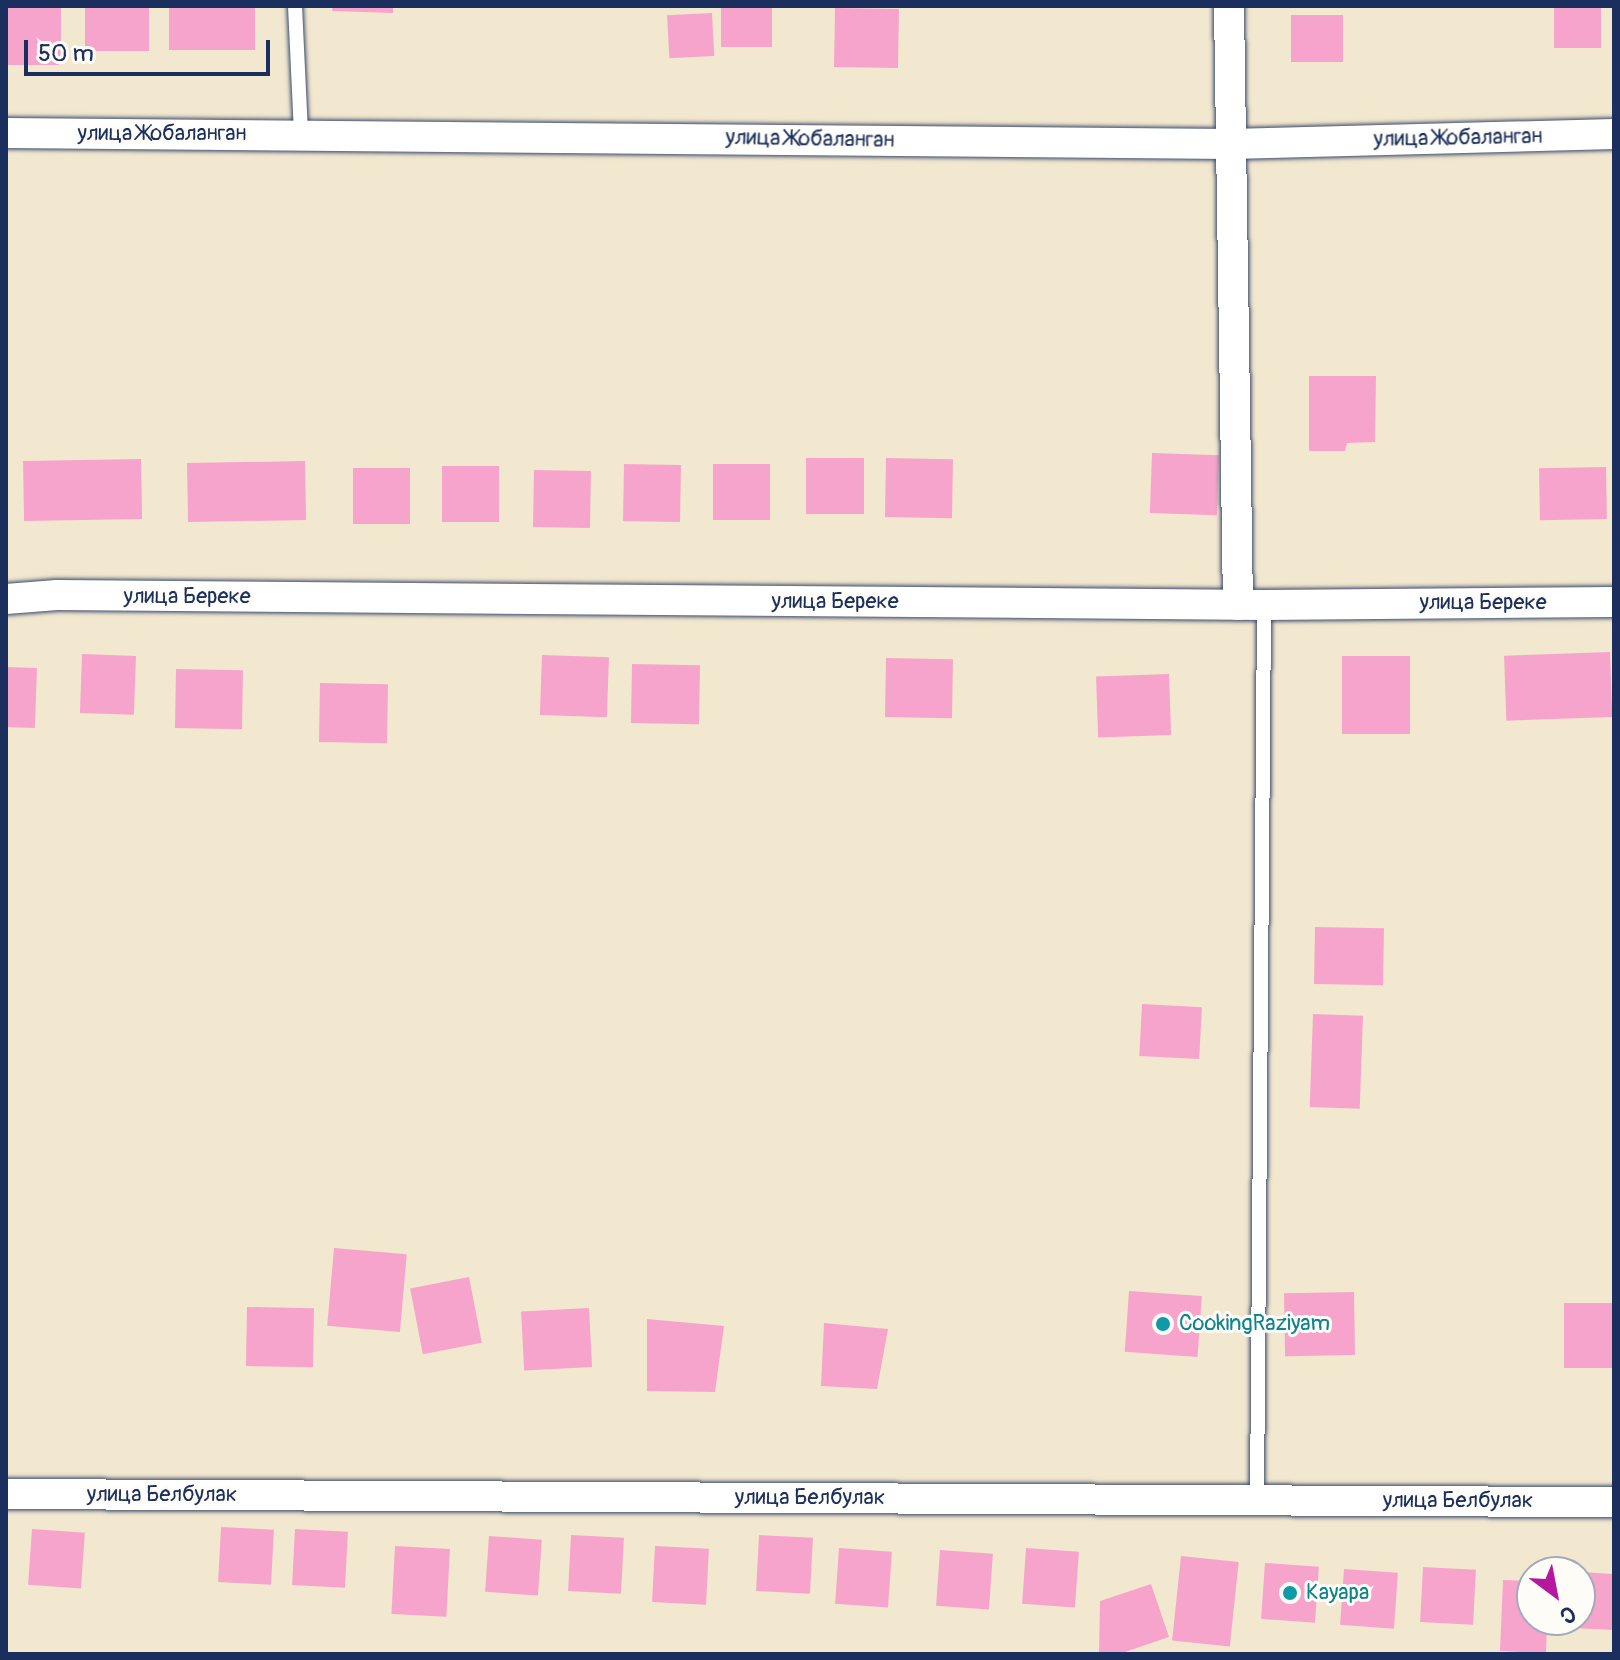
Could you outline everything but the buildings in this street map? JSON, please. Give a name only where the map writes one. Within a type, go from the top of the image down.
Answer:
[{"type":"street","points":[[1229,6],[1231,144],[1251,605]]},
{"type":"street","name":"улица Жобаланган","points":[[6,133],[1231,144],[1614,134]]},
{"type":"street","name":"улица Береке","points":[[6,599],[57,595],[1251,605],[1614,602]]},
{"type":"street","name":"улица Белбулак","points":[[6,1494],[1614,1502]]},
{"type":"lane","points":[[295,6],[301,134]]},
{"type":"lane","points":[[1251,605],[1257,1500]]},
{"type":"place","name":"CookingRaziyam","points":[[1163,1324]]},
{"type":"place","name":"Кауара","points":[[1290,1593]]}]
